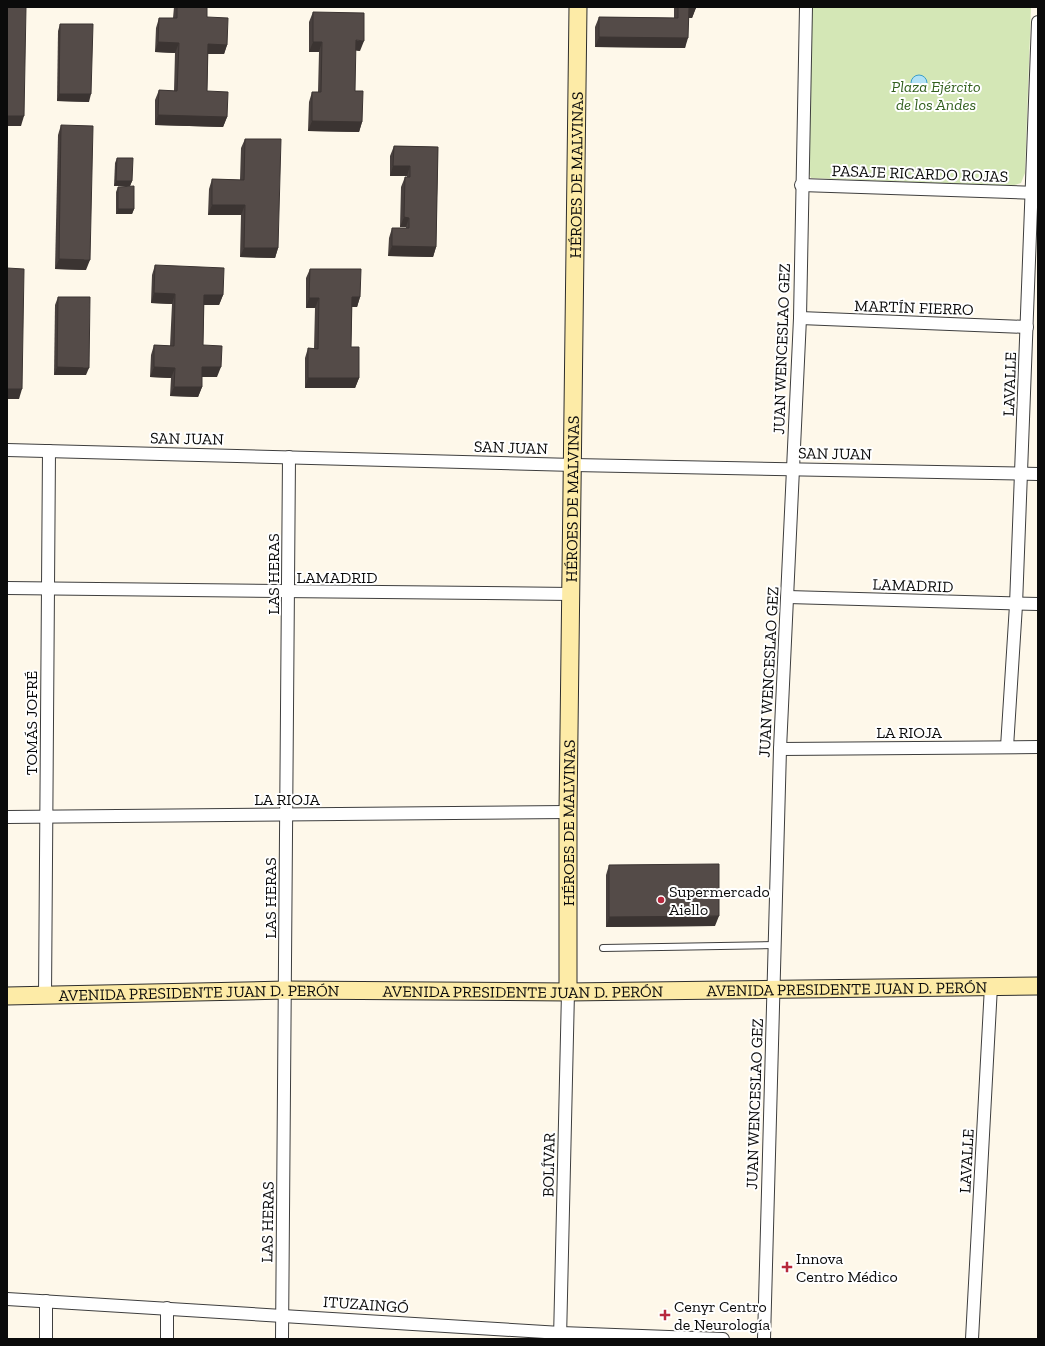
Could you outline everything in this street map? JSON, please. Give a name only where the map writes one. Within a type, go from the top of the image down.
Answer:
[{"type":"main road","name":"HÉROES DE MALVINAS","points":[[568,992],[568,812],[574,465],[578,7]]},
{"type":"main road","name":"AVENIDA PRESIDENTE JUAN D. PERÓN","points":[[7,996],[286,990],[568,992],[1038,986]]},
{"type":"street","name":"JUAN WENCESLAO GEZ","points":[[764,1339],[780,749],[800,318],[801,185],[806,7]]},
{"type":"street","name":"LAVALLE","points":[[1007,747],[1016,604],[1027,327],[1035,192],[1038,22]]},
{"type":"street","name":"PASAJE RICARDO ROJAS","points":[[801,185],[1035,192]]},
{"type":"street","name":"MARTÍN FIERRO","points":[[800,318],[1027,327]]},
{"type":"street","name":"SAN JUAN","points":[[7,450],[574,465],[1038,474]]},
{"type":"street","name":"TOMÁS JOFRÉ","points":[[45,996],[49,451]]},
{"type":"street","name":"LAS HERAS","points":[[282,1339],[290,457]]},
{"type":"street","name":"LAMADRID","points":[[7,588],[571,594]]},
{"type":"street","name":"LAMADRID","points":[[788,598],[1038,604]]},
{"type":"street","name":"LA RIOJA","points":[[780,749],[1038,747]]},
{"type":"street","name":"LA RIOJA","points":[[7,817],[287,816],[568,812]]},
{"type":"street","name":"LAVALLE","points":[[972,1339],[991,986]]},
{"type":"street","name":"BOLÍVAR","points":[[560,1336],[568,992]]},
{"type":"street","name":"ITUZAINGÓ","points":[[7,1299],[282,1314],[560,1336],[723,1339]]},
{"type":"street","points":[[46,1301],[46,1339]]},
{"type":"street","points":[[167,1308],[167,1339]]},
{"type":"lane","points":[[603,948],[774,945]]},
{"type":"green space","name":"Plaza Ejército de los Andes","points":[[812,7],[1031,7],[1025,173],[1021,183],[1011,186],[811,178],[806,168]]},
{"type":"water","points":[[916,75],[922,75],[927,80],[925,89],[922,91],[916,91],[911,86],[911,80]]},
{"type":"building","points":[[7,7],[26,7],[24,116],[7,116]]},
{"type":"building","points":[[177,7],[207,7],[207,17],[228,18],[227,45],[208,44],[207,91],[228,92],[227,117],[158,115],[159,90],[177,91],[179,43],[158,42],[159,18],[177,18]]},
{"type":"building","points":[[678,7],[696,7],[689,8],[688,38],[599,37],[599,17],[678,18]]},
{"type":"building","points":[[313,12],[364,13],[364,41],[356,40],[355,91],[363,91],[362,122],[312,121],[312,92],[321,92],[322,42],[313,42]]},
{"type":"building","points":[[60,24],[93,24],[91,94],[59,94]]},
{"type":"building","points":[[61,125],[93,126],[90,260],[59,259]]},
{"type":"building","points":[[245,139],[281,139],[278,248],[244,248],[245,205],[212,205],[212,179],[244,180]]},
{"type":"building","points":[[394,146],[438,147],[436,247],[392,246],[392,228],[409,228],[409,218],[404,217],[405,177],[410,177],[410,166],[393,166]]},
{"type":"building","points":[[117,158],[133,158],[132,181],[116,181]]},
{"type":"building","points":[[134,186],[134,209],[118,209],[118,187]]},
{"type":"building","points":[[155,265],[224,268],[223,295],[204,295],[203,345],[222,346],[221,367],[202,367],[202,387],[174,387],[175,368],[154,367],[154,345],[174,346],[175,294],[154,293]]},
{"type":"building","points":[[7,268],[24,269],[22,389],[7,389]]},
{"type":"building","points":[[310,269],[361,269],[360,297],[352,297],[351,347],[359,347],[359,378],[308,378],[308,348],[318,349],[319,298],[309,298]]},
{"type":"building","points":[[58,297],[90,297],[89,368],[57,367]]},
{"type":"building","name":"Supermercado Aiello","points":[[719,864],[719,916],[609,917],[609,865]]},
{"type":"place","name":"Supermercado Aiello","points":[[661,900]]},
{"type":"place","name":"Innova Centro Médico","points":[[787,1267]]},
{"type":"place","name":"Cenyr Centro de Neurología","points":[[665,1315]]}]
